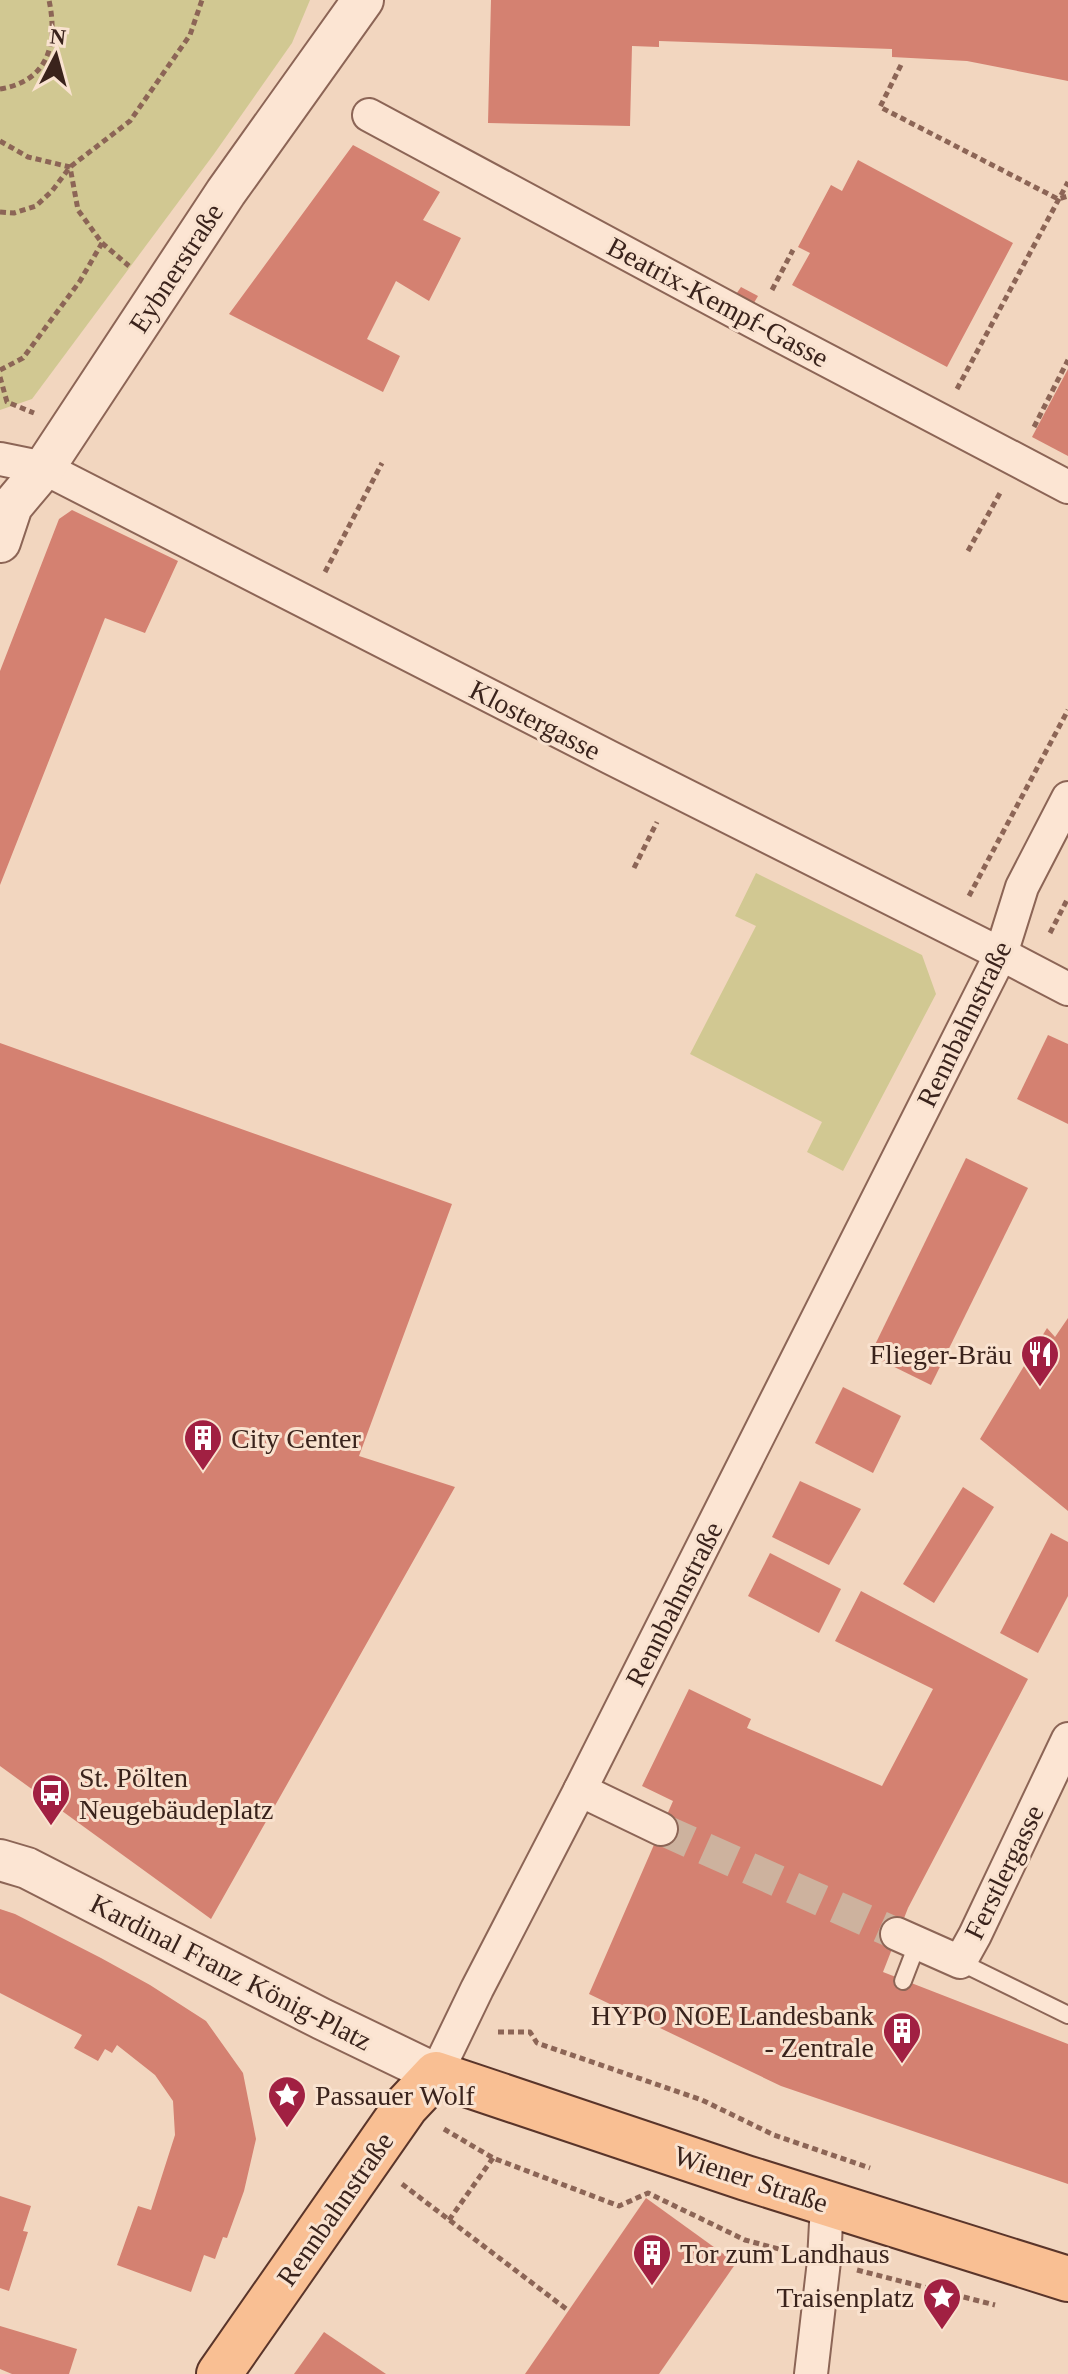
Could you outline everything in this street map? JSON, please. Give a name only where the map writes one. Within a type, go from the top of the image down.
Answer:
[{"type":"main road","name":"Rennbahnstraße","points":[[219,2374],[406,2106],[436,2074]]},
{"type":"main road","name":"Wiener Straße","points":[[436,2074],[827,2204],[1068,2279]]},
{"type":"street","name":"Eybnerstraße","points":[[0,542],[12,506],[44,468],[226,192],[363,0]]},
{"type":"street","name":"Beatrix-Kempf-Gasse","points":[[369,115],[1068,487]]},
{"type":"street","name":"Klostergasse","points":[[0,459],[44,468],[1068,989]]},
{"type":"street","name":"Rennbahnstraße","points":[[436,2074],[1001,954],[1022,887],[1068,798]]},
{"type":"street","name":"Ferstlergasse","points":[[960,1962],[1068,1739]]},
{"type":"street","points":[[580,1790],[661,1829]]},
{"type":"street","name":"Kardinal Franz König-Platz","points":[[13,1864],[436,2074]]},
{"type":"street","points":[[908,1938],[960,1962]]},
{"type":"street","points":[[811,2374],[827,2204]]},
{"type":"lane","points":[[903,1981],[908,1938]]},
{"type":"lane","points":[[960,1962],[1068,2015]]},
{"type":"path","points":[[0,89],[38,73],[51,48],[53,20],[49,0]]},
{"type":"path","points":[[0,212],[14,213],[36,206],[70,167],[130,121],[190,35],[202,0]]},
{"type":"path","points":[[901,65],[880,107],[1058,199],[1068,196]]},
{"type":"path","points":[[0,141],[28,157],[70,167]]},
{"type":"path","points":[[70,167],[78,210],[102,243],[163,289]]},
{"type":"path","points":[[940,421],[1068,182]]},
{"type":"path","points":[[0,370],[23,358],[80,281],[102,243]]},
{"type":"path","points":[[0,377],[7,402],[70,428]]},
{"type":"path","points":[[309,603],[382,463]]},
{"type":"path","points":[[951,929],[1068,710]]},
{"type":"path","points":[[634,868],[673,789]]},
{"type":"path","points":[[537,2043],[702,2100],[774,2135],[875,2170]]},
{"type":"path","points":[[473,2147],[493,2158],[619,2206],[648,2193],[745,2240],[997,2305]]},
{"type":"path","points":[[449,2220],[493,2158]]},
{"type":"path","points":[[370,2159],[569,2311]]},
{"type":"shaded area","points":[[0,0],[310,0],[292,43],[214,154],[32,399],[0,410]]},
{"type":"shaded area","points":[[756,873],[922,955],[936,994],[843,1171],[807,1152],[822,1122],[690,1054],[756,926],[735,916]]},
{"type":"building","points":[[491,0],[1068,0],[1068,81],[967,61],[892,57],[892,49],[659,41],[659,47],[632,46],[630,126],[488,123]]},
{"type":"building","points":[[353,145],[440,192],[423,220],[461,238],[429,301],[396,281],[367,339],[400,356],[383,392],[229,314]]},
{"type":"building","points":[[858,160],[1013,243],[947,367],[792,285],[810,253],[798,247],[831,185],[842,191]]},
{"type":"building","points":[[741,287],[758,296],[748,313],[730,303]]},
{"type":"building","points":[[1068,369],[1068,456],[1032,437]]},
{"type":"building","points":[[72,510],[178,561],[145,633],[105,618],[0,885],[0,671],[59,519]]},
{"type":"building","points":[[1048,1035],[1068,1044],[1068,1124],[1017,1099]]},
{"type":"building","name":"City Center","points":[[0,1043],[452,1204],[359,1456],[455,1487],[211,1919],[0,1766]]},
{"type":"building","points":[[966,1158],[1028,1188],[931,1385],[870,1355]]},
{"type":"building","name":"Flieger-Bräu","points":[[1068,1318],[1068,1511],[980,1439],[1047,1328],[1055,1337]]},
{"type":"building","points":[[843,1387],[901,1416],[873,1473],[815,1443]]},
{"type":"building","points":[[800,1481],[861,1509],[829,1565],[772,1537]]},
{"type":"building","points":[[963,1487],[994,1507],[934,1603],[903,1584]]},
{"type":"building","points":[[1051,1533],[1068,1542],[1068,1596],[1038,1653],[1000,1633]]},
{"type":"building","points":[[770,1553],[841,1589],[819,1633],[748,1596]]},
{"type":"building","points":[[861,1591],[1028,1679],[908,1908],[883,1972],[1068,2044],[1068,2184],[781,2086],[589,1994],[673,1801],[642,1786],[689,1689],[751,1719],[747,1728],[882,1786],[933,1689],[835,1641]]},
{"type":"building","points":[[0,1909],[101,1958],[206,2021],[243,2073],[256,2139],[244,2191],[227,2238],[223,2237],[215,2259],[204,2255],[191,2292],[117,2265],[138,2206],[151,2210],[175,2135],[173,2101],[155,2075],[117,2045],[112,2053],[105,2049],[98,2061],[74,2048],[82,2035],[0,1993]]},
{"type":"building","points":[[0,2196],[31,2206],[23,2231],[28,2232],[9,2291],[0,2288]]},
{"type":"building","name":"Tor zum Landhaus","points":[[646,2198],[736,2263],[659,2374],[525,2374]]},
{"type":"building","points":[[0,2326],[77,2349],[69,2374],[12,2374],[0,2369]]},
{"type":"building","points":[[324,2332],[386,2374],[294,2374]]},
{"type":"tunnel","points":[[661,1829],[897,1934]]},
{"type":"place","name":"Flieger-Bräu","points":[[1040,1388]]},
{"type":"place","name":"City Center","points":[[203,1472]]},
{"type":"place","name":"St. Pölten Neugebäudeplatz","points":[[51,1827]]},
{"type":"place","name":"HYPO NOE Landesbank - Zentrale","points":[[902,2065]]},
{"type":"place","name":"Passauer Wolf","points":[[287,2129]]},
{"type":"place","name":"Tor zum Landhaus","points":[[652,2287]]},
{"type":"place","name":"Traisenplatz","points":[[942,2331]]}]
